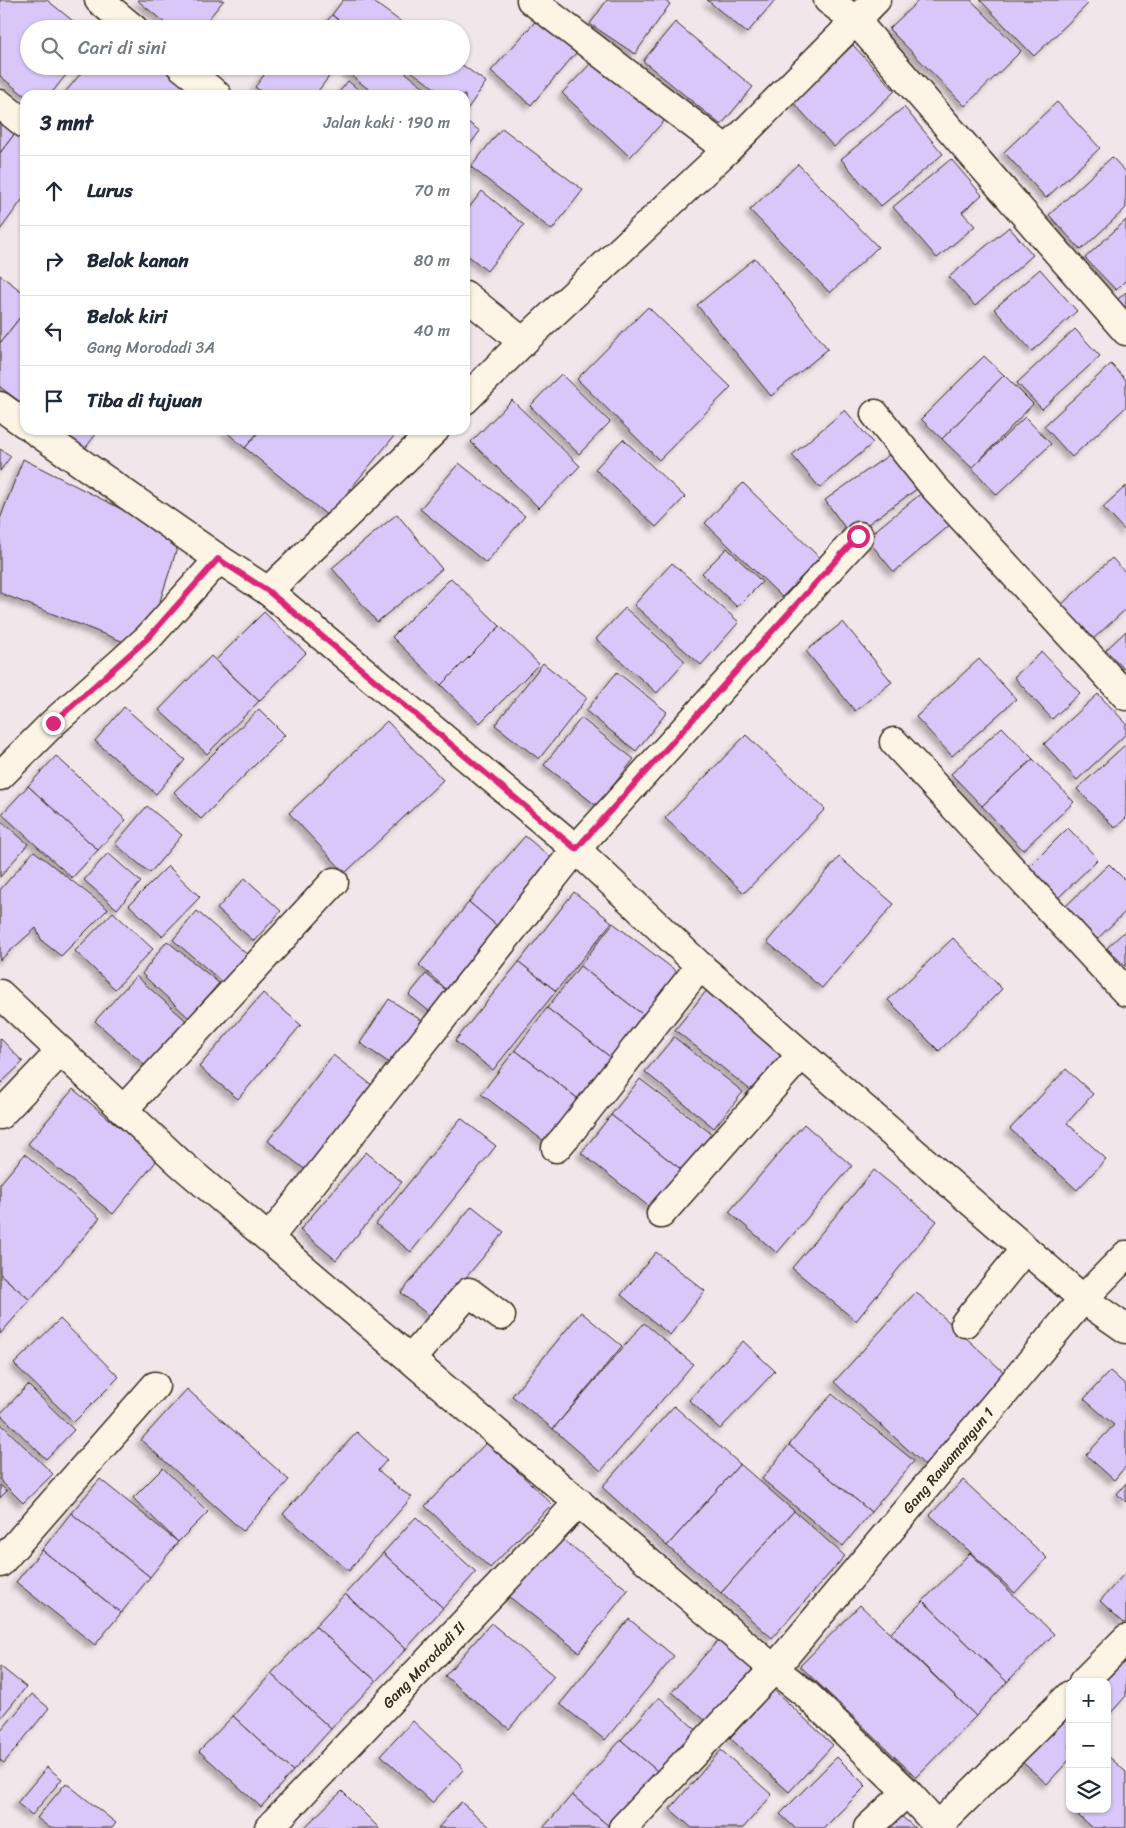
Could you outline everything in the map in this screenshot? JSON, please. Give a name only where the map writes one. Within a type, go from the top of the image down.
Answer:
[{"type":"street","points":[[531,0],[727,150]]},
{"type":"street","points":[[828,0],[855,20],[1126,331]]},
{"type":"street","points":[[470,395],[523,342],[727,150],[876,0]]},
{"type":"street","points":[[106,2],[125,20]]},
{"type":"street","points":[[192,75],[211,90]]},
{"type":"street","points":[[0,104],[20,120]]},
{"type":"street","points":[[470,299],[523,342]]},
{"type":"street","points":[[0,406],[20,420]]},
{"type":"street","points":[[875,414],[933,486],[1126,696]]},
{"type":"street","points":[[41,435],[218,559],[268,591],[576,849],[700,966],[1083,1299],[1126,1329]]},
{"type":"street","points":[[268,591],[422,435]]},
{"type":"street","points":[[269,1238],[576,849],[858,536]]},
{"type":"street","points":[[0,776],[53,723],[148,638],[218,559]]},
{"type":"street","points":[[894,742],[1126,992]]},
{"type":"street","points":[[123,1110],[334,882]]},
{"type":"street","points":[[556,1148],[700,966]]},
{"type":"street","points":[[0,994],[180,1163],[774,1669],[807,1695],[908,1792],[939,1827],[1066,1699]]},
{"type":"street","points":[[0,1115],[61,1051]]},
{"type":"street","points":[[661,1214],[801,1055]]},
{"type":"street","points":[[965,1322],[1025,1249]]},
{"type":"street","name":"Gang Rawamangun 1","points":[[623,1828],[774,1669],[1083,1299],[1126,1255]]},
{"type":"street","points":[[411,1358],[468,1292],[501,1316]]},
{"type":"street","points":[[0,1563],[155,1386]]},
{"type":"street","name":"Gang Morodadi II","points":[[269,1828],[579,1502]]},
{"type":"street","points":[[1087,1678],[1126,1639]]},
{"type":"street","points":[[868,1828],[908,1792]]},
{"type":"building","points":[[0,0],[47,0],[72,20],[20,20],[20,75],[66,75],[54,90],[20,90],[20,92],[0,76]]},
{"type":"building","points":[[137,0],[224,0],[207,20],[161,20]]},
{"type":"building","points":[[343,0],[371,0],[399,20],[339,20],[332,15]]},
{"type":"building","points":[[607,0],[664,0],[670,4],[635,54],[590,24]]},
{"type":"building","points":[[707,0],[775,0],[747,33]]},
{"type":"building","points":[[919,0],[971,0],[1021,51],[965,106],[889,29]]},
{"type":"building","points":[[980,0],[1084,0],[1088,4],[1034,56]]},
{"type":"building","points":[[543,13],[582,46],[531,105],[491,71]]},
{"type":"building","points":[[332,15],[338,20],[328,20]]},
{"type":"building","points":[[675,22],[753,87],[721,125],[643,61]]},
{"type":"building","points":[[853,45],[895,91],[834,147],[792,101]]},
{"type":"building","points":[[599,55],[666,119],[630,157],[562,93]]},
{"type":"building","points":[[470,70],[486,82],[470,105],[470,90],[437,90],[416,75],[470,75]]},
{"type":"building","points":[[80,75],[177,75],[194,90],[67,90]]},
{"type":"building","points":[[264,75],[330,75],[319,90],[259,90],[255,87]]},
{"type":"building","points":[[350,75],[408,75],[428,90],[370,90]]},
{"type":"building","points":[[348,81],[359,90],[341,90]]},
{"type":"building","points":[[1057,102],[1100,148],[1046,198],[1004,152]]},
{"type":"building","points":[[904,107],[943,154],[881,206],[841,159]]},
{"type":"building","points":[[0,114],[19,128],[0,153]]},
{"type":"building","points":[[470,124],[480,131],[470,144]]},
{"type":"building","points":[[502,128],[583,190],[552,230],[471,167]]},
{"type":"building","points":[[20,129],[20,203],[0,230],[0,153]]},
{"type":"building","points":[[1112,157],[1126,172],[1126,208],[1081,250],[1049,215]]},
{"type":"building","points":[[951,159],[982,195],[962,212],[975,226],[937,258],[893,207]]},
{"type":"building","points":[[798,164],[878,247],[830,293],[750,210]]},
{"type":"building","points":[[482,191],[524,225],[487,271],[470,257],[470,207]]},
{"type":"building","points":[[1126,220],[1126,280],[1116,290],[1085,258]]},
{"type":"building","points":[[1009,227],[1033,255],[975,306],[949,277]]},
{"type":"building","points":[[755,258],[828,349],[771,396],[697,305]]},
{"type":"building","points":[[1040,269],[1077,311],[1032,351],[994,309]]},
{"type":"building","points":[[0,275],[20,290],[20,317],[0,343]]},
{"type":"building","points":[[1126,292],[1126,309],[1117,300]]},
{"type":"building","points":[[648,307],[731,387],[659,460],[577,379]]},
{"type":"building","points":[[20,317],[20,402],[0,387],[0,343]]},
{"type":"building","points":[[1075,329],[1100,356],[1042,409],[1017,383]]},
{"type":"building","points":[[984,356],[1004,375],[942,439],[921,419]]},
{"type":"building","points":[[1111,364],[1126,380],[1126,407],[1072,457],[1044,426]]},
{"type":"building","points":[[561,374],[610,422],[579,454],[530,406]]},
{"type":"building","points":[[1004,375],[1033,404],[972,468],[942,439]]},
{"type":"building","points":[[512,400],[580,466],[539,508],[471,442]]},
{"type":"building","points":[[845,410],[873,443],[820,488],[792,455]]},
{"type":"building","points":[[1025,417],[1051,444],[997,495],[972,468]]},
{"type":"building","points":[[64,435],[95,435],[84,450]]},
{"type":"building","points":[[230,435],[256,435],[245,448]]},
{"type":"building","points":[[256,435],[395,435],[328,516],[245,448]]},
{"type":"building","points":[[623,439],[685,497],[656,527],[595,469]]},
{"type":"building","points":[[0,449],[11,456],[0,471]]},
{"type":"building","points":[[896,450],[921,486],[851,536],[825,500]]},
{"type":"building","points":[[23,459],[180,539],[159,604],[124,642],[0,593],[0,519]]},
{"type":"building","points":[[459,463],[525,516],[486,563],[420,509]]},
{"type":"building","points":[[743,483],[820,558],[782,597],[705,523]]},
{"type":"building","points":[[1126,486],[1126,532],[1103,507]]},
{"type":"building","points":[[923,492],[950,525],[894,572],[866,538]]},
{"type":"building","points":[[397,514],[442,569],[377,622],[332,568]]},
{"type":"building","points":[[727,548],[762,582],[737,607],[702,573]]},
{"type":"building","points":[[1112,558],[1126,573],[1126,609],[1093,639],[1061,605]]},
{"type":"building","points":[[672,563],[739,622],[701,665],[634,605]]},
{"type":"building","points":[[451,578],[500,626],[441,685],[392,637]]},
{"type":"building","points":[[625,608],[685,661],[657,693],[596,639]]},
{"type":"building","points":[[264,612],[306,653],[259,701],[216,660]]},
{"type":"building","points":[[843,622],[892,682],[855,711],[806,651]]},
{"type":"building","points":[[500,626],[539,664],[480,723],[441,685]]},
{"type":"building","points":[[1126,631],[1126,671],[1106,650]]},
{"type":"building","points":[[1042,652],[1080,693],[1052,719],[1014,677]]},
{"type":"building","points":[[211,656],[259,701],[207,754],[159,710]]},
{"type":"building","points":[[979,659],[1016,699],[952,756],[916,717]]},
{"type":"building","points":[[543,663],[587,698],[539,759],[495,725]]},
{"type":"building","points":[[617,672],[667,712],[636,751],[586,711]]},
{"type":"building","points":[[1098,694],[1126,723],[1126,734],[1077,780],[1044,744]]},
{"type":"building","points":[[124,707],[185,760],[156,794],[95,741]]},
{"type":"building","points":[[259,709],[285,735],[201,819],[174,792]]},
{"type":"building","points":[[581,718],[634,759],[597,806],[544,765]]},
{"type":"building","points":[[387,721],[443,780],[345,873],[289,813]]},
{"type":"building","points":[[1002,727],[1033,759],[982,806],[951,774]]},
{"type":"building","points":[[746,735],[825,809],[744,893],[665,818]]},
{"type":"building","points":[[1126,744],[1126,818],[1115,828],[1077,789]]},
{"type":"building","points":[[56,756],[126,820],[98,850],[28,786]]},
{"type":"building","points":[[1033,759],[1074,802],[1023,850],[982,806]]},
{"type":"building","points":[[28,786],[98,850],[72,878],[2,814]]},
{"type":"building","points":[[147,806],[182,835],[150,873],[115,844]]},
{"type":"building","points":[[0,820],[28,844],[0,877]]},
{"type":"building","points":[[1068,828],[1098,859],[1056,900],[1026,870]]},
{"type":"building","points":[[525,836],[560,865],[503,931],[469,902]]},
{"type":"building","points":[[34,851],[108,909],[61,956],[42,941],[36,928],[0,960],[0,890]]},
{"type":"building","points":[[108,853],[141,882],[117,909],[84,880]]},
{"type":"building","points":[[839,857],[894,904],[822,988],[767,942]]},
{"type":"building","points":[[1109,864],[1126,881],[1126,911],[1093,943],[1061,911]]},
{"type":"building","points":[[168,866],[200,897],[162,936],[129,905]]},
{"type":"building","points":[[245,878],[281,911],[254,941],[217,909]]},
{"type":"building","points":[[574,892],[612,922],[556,991],[519,962]]},
{"type":"building","points":[[469,902],[503,931],[453,995],[419,965]]},
{"type":"building","points":[[197,911],[250,957],[226,985],[173,940]]},
{"type":"building","points":[[113,912],[153,949],[115,989],[75,951]]},
{"type":"building","points":[[613,923],[680,974],[646,1017],[580,966]]},
{"type":"building","points":[[1126,930],[1126,967],[1107,948]]},
{"type":"building","points":[[953,938],[1002,989],[939,1051],[888,1000]]},
{"type":"building","points":[[167,941],[219,983],[189,1018],[142,974]]},
{"type":"building","points":[[519,962],[556,991],[493,1070],[455,1041]]},
{"type":"building","points":[[580,966],[646,1017],[614,1060],[547,1008]]},
{"type":"building","points":[[426,974],[451,994],[434,1015],[409,995]]},
{"type":"building","points":[[136,976],[192,1026],[151,1071],[95,1021]]},
{"type":"building","points":[[707,990],[790,1056],[758,1096],[675,1030]]},
{"type":"building","points":[[263,993],[301,1025],[238,1099],[199,1067]]},
{"type":"building","points":[[389,999],[427,1024],[397,1068],[360,1043]]},
{"type":"building","points":[[547,1008],[614,1060],[581,1101],[515,1050]]},
{"type":"building","points":[[674,1037],[743,1092],[714,1128],[645,1072]]},
{"type":"building","points":[[0,1038],[23,1062],[0,1084]]},
{"type":"building","points":[[515,1050],[581,1101],[548,1144],[481,1094]]},
{"type":"building","points":[[333,1055],[377,1089],[311,1174],[268,1141]]},
{"type":"building","points":[[1066,1069],[1093,1094],[1067,1123],[1106,1159],[1077,1190],[1010,1129]]},
{"type":"building","points":[[640,1079],[712,1134],[683,1171],[611,1115]]},
{"type":"building","points":[[73,1089],[158,1159],[113,1214],[28,1144]]},
{"type":"building","points":[[611,1115],[683,1171],[652,1209],[581,1153]]},
{"type":"building","points":[[461,1118],[496,1146],[411,1252],[376,1224]]},
{"type":"building","points":[[804,1124],[852,1166],[777,1253],[729,1212]]},
{"type":"building","points":[[366,1152],[402,1182],[336,1260],[300,1230]]},
{"type":"building","points":[[25,1154],[100,1218],[30,1300],[0,1274],[0,1184]]},
{"type":"building","points":[[874,1170],[937,1221],[856,1321],[792,1268]]},
{"type":"building","points":[[472,1206],[504,1232],[432,1318],[401,1293]]},
{"type":"building","points":[[656,1252],[705,1291],[670,1335],[621,1295]]},
{"type":"building","points":[[0,1274],[30,1300],[0,1334]]},
{"type":"building","points":[[916,1292],[1009,1377],[927,1467],[834,1382]]},
{"type":"building","points":[[581,1312],[622,1346],[553,1429],[512,1396]]},
{"type":"building","points":[[60,1319],[119,1377],[74,1422],[14,1364]]},
{"type":"building","points":[[644,1323],[693,1364],[601,1471],[553,1429]]},
{"type":"building","points":[[743,1341],[775,1371],[720,1429],[689,1400]]},
{"type":"building","points":[[1110,1371],[1126,1385],[1126,1466],[1114,1480],[1086,1455],[1114,1425],[1084,1399]]},
{"type":"building","points":[[28,1385],[74,1430],[46,1459],[0,1414]]},
{"type":"building","points":[[187,1389],[289,1480],[243,1531],[141,1440]]},
{"type":"building","points":[[832,1394],[914,1461],[871,1512],[789,1445]]},
{"type":"building","points":[[674,1406],[740,1464],[667,1546],[602,1487]]},
{"type":"building","points":[[0,1423],[53,1474],[23,1503],[0,1480]]},
{"type":"building","points":[[357,1432],[387,1460],[378,1470],[412,1497],[349,1571],[283,1514]]},
{"type":"building","points":[[487,1442],[552,1504],[490,1568],[425,1506]]},
{"type":"building","points":[[789,1445],[871,1512],[843,1546],[762,1479]]},
{"type":"building","points":[[740,1464],[794,1511],[721,1593],[667,1546]]},
{"type":"building","points":[[163,1468],[208,1512],[178,1542],[133,1498]]},
{"type":"building","points":[[100,1479],[178,1542],[150,1577],[71,1513]]},
{"type":"building","points":[[963,1480],[1047,1558],[1015,1593],[930,1515]]},
{"type":"building","points":[[1126,1483],[1126,1502],[1117,1494]]},
{"type":"building","points":[[0,1485],[7,1491],[0,1498]]},
{"type":"building","points":[[794,1511],[845,1556],[772,1638],[721,1593]]},
{"type":"building","points":[[71,1513],[150,1577],[121,1613],[42,1550]]},
{"type":"building","points":[[416,1517],[476,1572],[443,1608],[383,1553]]},
{"type":"building","points":[[556,1534],[628,1590],[579,1652],[507,1595]]},
{"type":"building","points":[[42,1550],[121,1613],[95,1645],[16,1582]]},
{"type":"building","points":[[383,1553],[443,1608],[406,1649],[345,1594]]},
{"type":"building","points":[[970,1553],[1054,1634],[1007,1682],[923,1601]]},
{"type":"building","points":[[1126,1572],[1126,1622],[1124,1623],[1100,1601]]},
{"type":"building","points":[[345,1594],[406,1649],[376,1681],[315,1626]]},
{"type":"building","points":[[923,1601],[1007,1682],[976,1716],[891,1633]]},
{"type":"building","points":[[860,1605],[976,1716],[916,1777],[800,1666]]},
{"type":"building","points":[[629,1619],[674,1656],[605,1740],[560,1704]]},
{"type":"building","points":[[491,1623],[554,1676],[509,1729],[445,1676]]},
{"type":"building","points":[[315,1626],[376,1681],[331,1729],[271,1674]]},
{"type":"building","points":[[721,1637],[756,1666],[707,1722],[672,1692]]},
{"type":"building","points":[[1126,1656],[1126,1696],[1111,1713],[1111,1678],[1096,1678]]},
{"type":"building","points":[[0,1666],[26,1687],[0,1719]]},
{"type":"building","points":[[271,1674],[331,1729],[293,1771],[233,1716]]},
{"type":"building","points":[[774,1690],[833,1745],[789,1792],[730,1738]]},
{"type":"building","points":[[32,1694],[49,1708],[4,1763],[0,1760],[0,1732]]},
{"type":"building","points":[[659,1697],[701,1734],[663,1776],[621,1740]]},
{"type":"building","points":[[1066,1709],[1066,1763],[1047,1784],[1020,1760]]},
{"type":"building","points":[[233,1716],[293,1771],[261,1807],[199,1751]]},
{"type":"building","points":[[413,1721],[464,1769],[432,1803],[381,1755]]},
{"type":"building","points":[[621,1740],[663,1776],[611,1828],[572,1795]]},
{"type":"building","points":[[721,1750],[772,1795],[743,1828],[692,1828],[670,1809]]},
{"type":"building","points":[[837,1757],[866,1786],[824,1828],[795,1828],[780,1814]]},
{"type":"building","points":[[1111,1759],[1126,1772],[1126,1828],[1092,1828],[1075,1813],[1111,1813]]},
{"type":"building","points":[[47,1767],[62,1779],[32,1815],[17,1803]]},
{"type":"building","points":[[66,1783],[116,1823],[112,1828],[50,1828],[37,1818]]},
{"type":"building","points":[[342,1791],[379,1828],[304,1828]]},
{"type":"building","points":[[572,1795],[611,1828],[543,1828]]},
{"type":"building","points":[[461,1802],[491,1828],[438,1828]]},
{"type":"building","points":[[899,1814],[915,1828],[886,1828]]},
{"type":"route","points":[[53,723],[148,638],[218,559],[268,591],[576,849],[858,536]]}]
